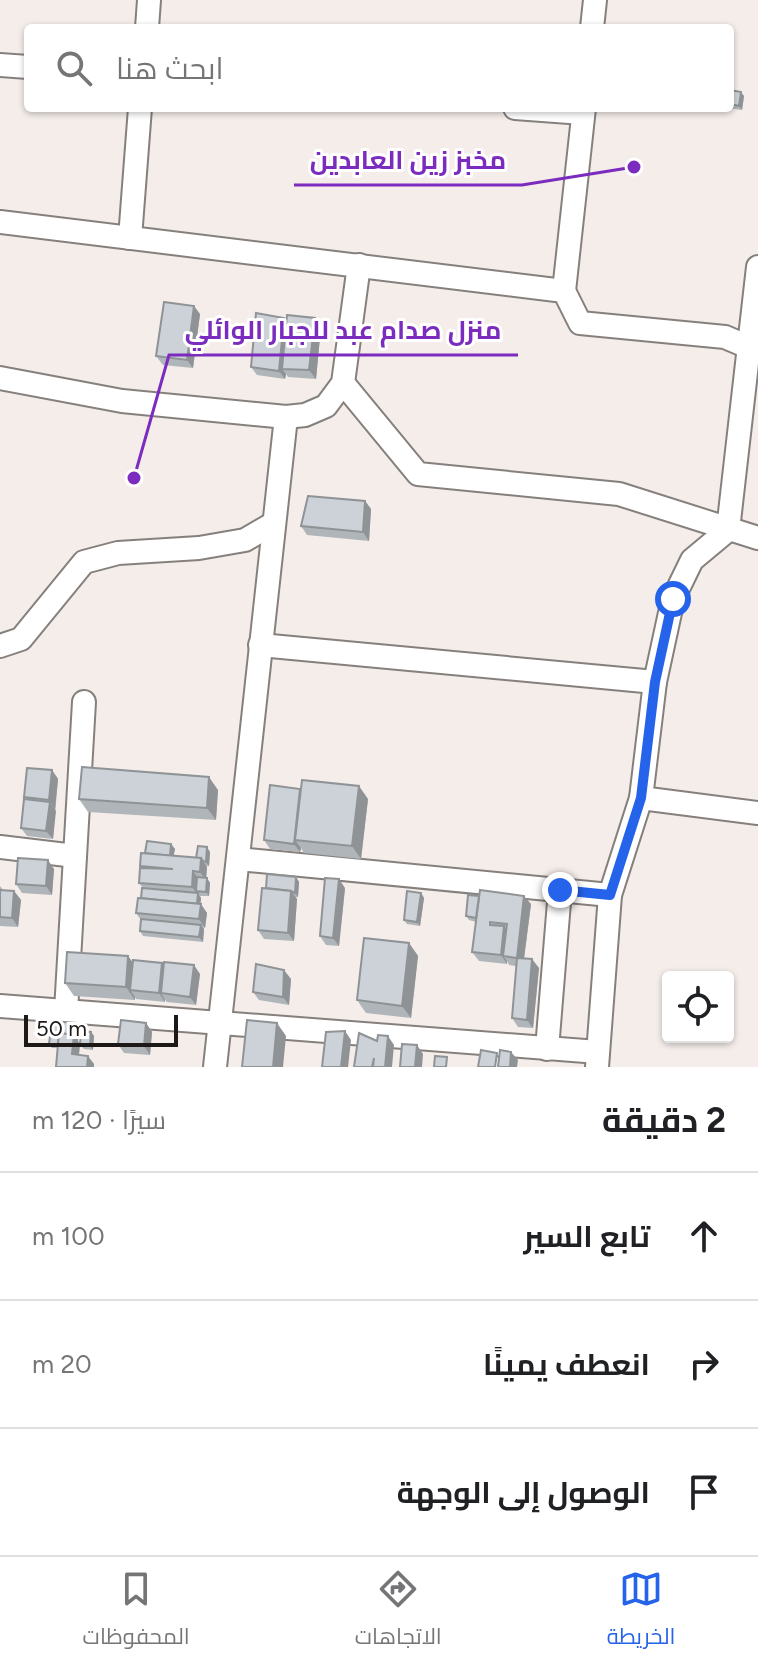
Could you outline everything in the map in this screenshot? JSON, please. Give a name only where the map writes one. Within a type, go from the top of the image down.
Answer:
[{"type":"street","points":[[147,24],[149,0]]},
{"type":"street","points":[[592,24],[595,0]]},
{"type":"street","points":[[0,65],[24,67]]},
{"type":"street","points":[[130,238],[140,112]]},
{"type":"street","points":[[584,112],[564,291],[580,323],[725,337],[754,349]]},
{"type":"street","points":[[0,222],[564,291]]},
{"type":"street","points":[[0,378],[122,401],[286,417],[305,415],[326,406],[343,383],[359,265]]},
{"type":"street","points":[[0,1006],[547,1049],[598,1060],[610,895],[641,798],[655,682],[673,599],[692,560],[728,530],[754,349],[758,267]]},
{"type":"street","points":[[343,383],[418,474],[619,494],[758,538]]},
{"type":"street","points":[[215,1067],[286,417]]},
{"type":"street","points":[[0,646],[21,639],[84,562],[118,553],[199,548],[245,540],[274,523]]},
{"type":"street","points":[[260,645],[655,682]]},
{"type":"street","points":[[66,1011],[84,702]]},
{"type":"street","points":[[641,798],[758,813]]},
{"type":"street","points":[[0,847],[75,856]]},
{"type":"street","points":[[238,859],[610,895]]},
{"type":"street","points":[[547,1049],[560,890]]},
{"type":"building","points":[[734,91],[741,92],[739,106],[734,105]]},
{"type":"building","points":[[164,302],[194,306],[187,360],[156,356]]},
{"type":"building","points":[[256,313],[284,318],[279,371],[251,367]]},
{"type":"building","points":[[287,315],[315,318],[309,370],[282,369]]},
{"type":"building","points":[[308,496],[365,501],[363,532],[301,526]]},
{"type":"building","points":[[82,767],[209,777],[207,808],[79,799]]},
{"type":"building","points":[[27,768],[52,770],[49,800],[24,797]]},
{"type":"building","points":[[302,780],[359,786],[352,846],[295,840]]},
{"type":"building","points":[[270,785],[300,789],[294,844],[264,840]]},
{"type":"building","points":[[24,799],[50,802],[46,831],[21,828]]},
{"type":"building","points":[[147,841],[171,844],[170,856],[145,853]]},
{"type":"building","points":[[198,846],[207,847],[206,862],[196,858]]},
{"type":"building","points":[[141,853],[201,858],[200,872],[193,871],[192,887],[139,883],[140,868],[173,869],[140,866]]},
{"type":"building","points":[[18,858],[48,860],[46,886],[16,884]]},
{"type":"building","points":[[267,874],[296,877],[295,893],[266,888]]},
{"type":"building","points":[[197,877],[207,878],[206,892],[196,891]]},
{"type":"building","points":[[325,878],[339,879],[333,938],[320,936]]},
{"type":"building","points":[[142,888],[198,893],[197,904],[141,898]]},
{"type":"building","points":[[262,888],[291,891],[288,933],[258,930]]},
{"type":"building","points":[[0,890],[14,891],[12,918],[0,917]]},
{"type":"building","points":[[480,890],[524,896],[517,958],[503,956],[507,924],[490,922],[490,925],[504,926],[501,955],[472,952]]},
{"type":"building","points":[[407,891],[421,893],[417,922],[404,920]]},
{"type":"building","points":[[468,895],[479,896],[476,918],[466,916]]},
{"type":"building","points":[[138,898],[201,904],[199,919],[136,913]]},
{"type":"building","points":[[141,919],[201,925],[199,937],[140,931]]},
{"type":"building","points":[[364,938],[409,943],[402,1006],[357,1000]]},
{"type":"building","points":[[67,952],[128,956],[126,987],[65,983]]},
{"type":"building","points":[[517,958],[532,959],[527,1020],[512,1018]]},
{"type":"building","points":[[133,960],[162,963],[159,993],[130,990]]},
{"type":"building","points":[[164,962],[194,965],[190,997],[161,993]]},
{"type":"building","points":[[256,964],[284,970],[283,997],[253,992]]},
{"type":"building","points":[[121,1020],[146,1023],[144,1046],[118,1044]]},
{"type":"building","points":[[247,1020],[277,1023],[273,1067],[242,1067]]},
{"type":"building","points":[[52,1021],[76,1023],[75,1036],[59,1033],[58,1044],[49,1044]]},
{"type":"building","points":[[81,1031],[91,1032],[90,1046],[80,1045]]},
{"type":"building","points":[[345,1031],[341,1067],[322,1067],[326,1032]]},
{"type":"building","points":[[59,1033],[74,1035],[72,1054],[88,1056],[87,1067],[56,1067]]},
{"type":"building","points":[[359,1033],[377,1041],[378,1035],[388,1036],[385,1067],[373,1067],[374,1058],[372,1067],[354,1067]]},
{"type":"building","points":[[402,1044],[417,1045],[415,1067],[400,1067]]},
{"type":"building","points":[[481,1050],[497,1053],[495,1067],[478,1067]]},
{"type":"building","points":[[500,1050],[511,1052],[510,1067],[498,1067]]},
{"type":"building","points":[[435,1056],[447,1057],[446,1067],[434,1067]]},
{"type":"place","name":"مخبز زين العابدين","points":[[634,167]]},
{"type":"place","name":"منزل صدام عبد للجبار الوائلي","points":[[134,478]]},
{"type":"route","points":[[560,890],[610,895],[641,798],[655,682],[673,599]]}]
